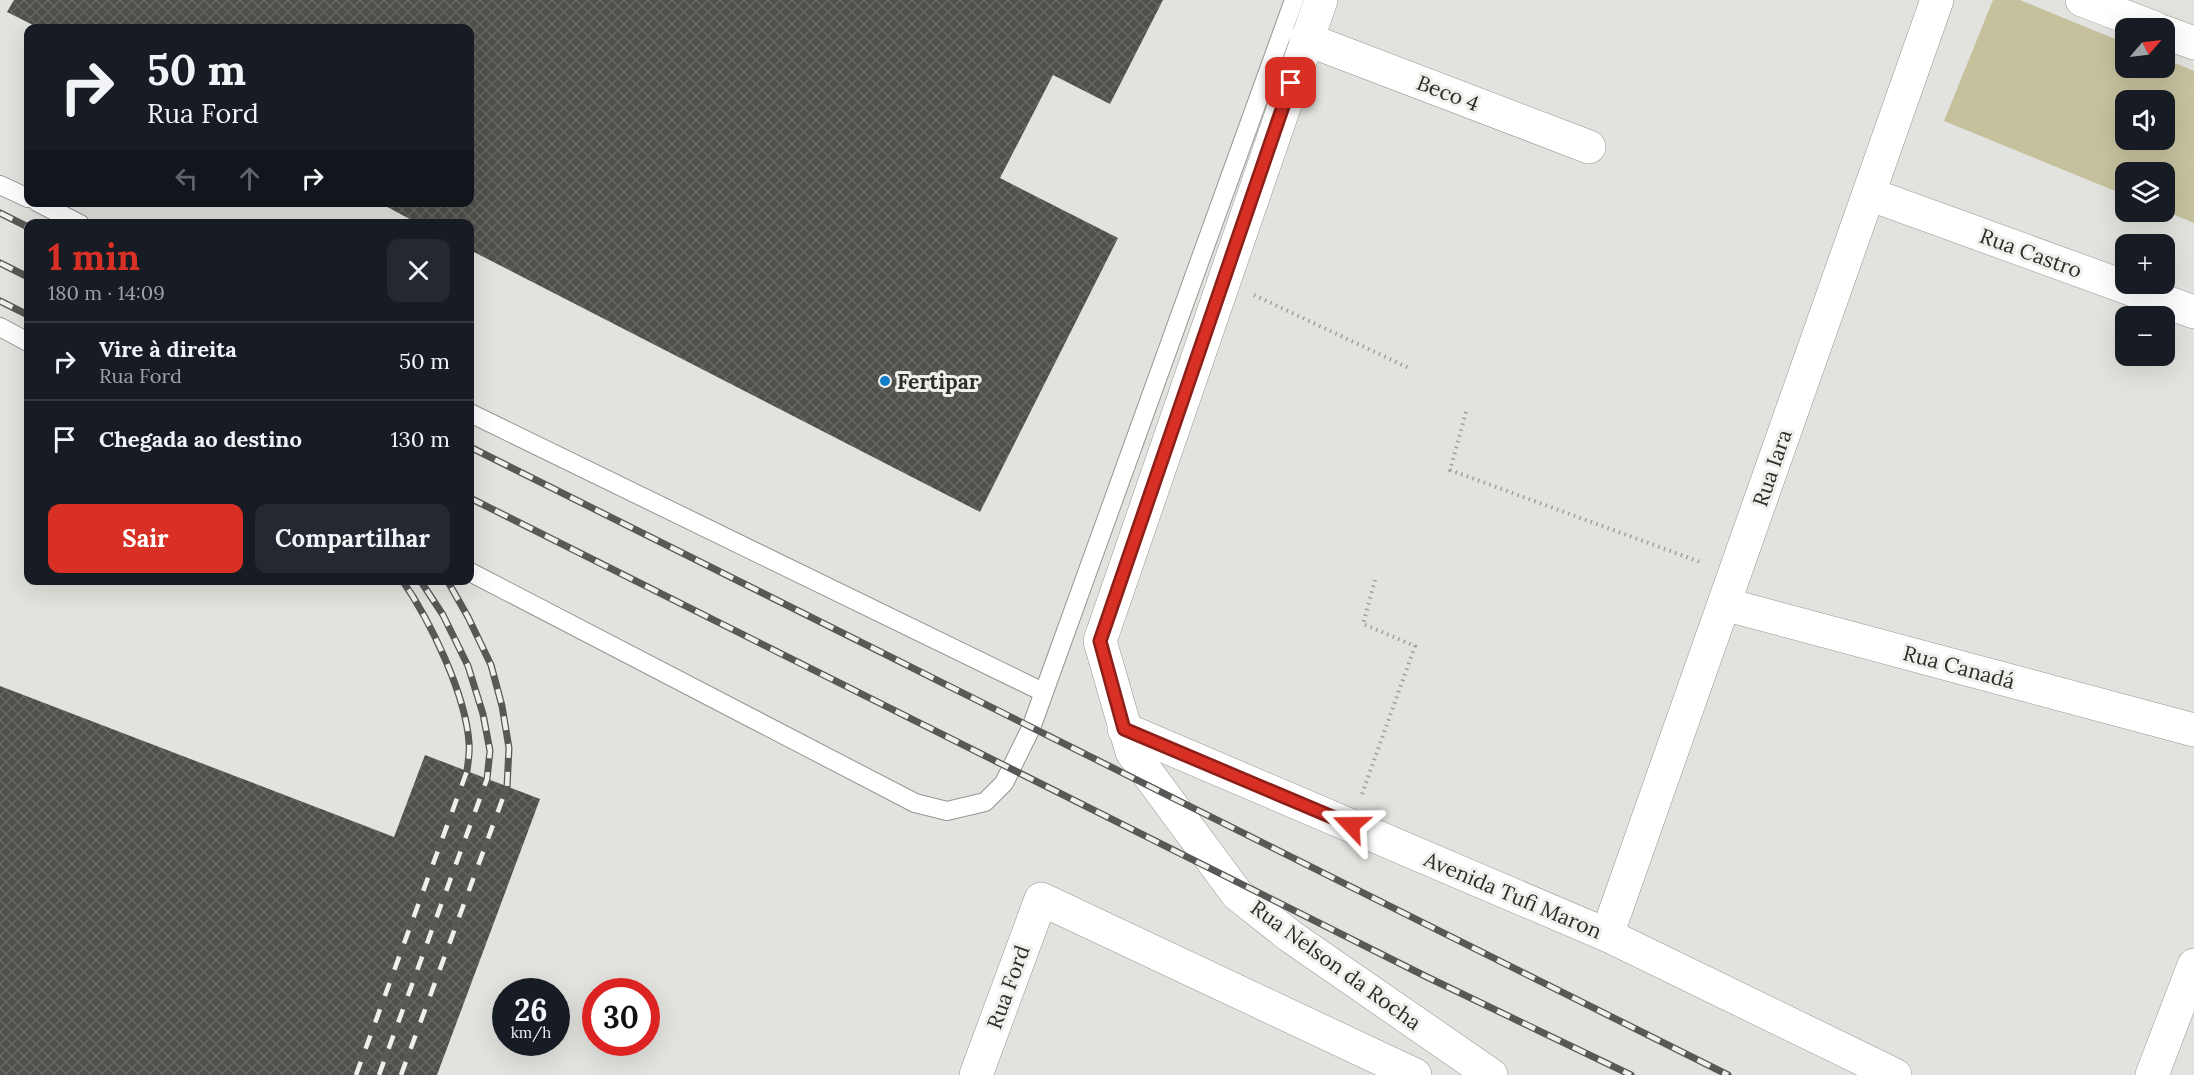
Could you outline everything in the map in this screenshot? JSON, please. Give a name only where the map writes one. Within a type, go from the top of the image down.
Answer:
[{"type":"street","points":[[1128,740],[1100,641],[1306,39],[1322,0]]},
{"type":"street","name":"Rua Iara","points":[[1607,935],[1937,0]]},
{"type":"street","points":[[2082,0],[2129,18]]},
{"type":"street","points":[[2175,36],[2194,44]]},
{"type":"street","name":"Beco 4","points":[[1306,39],[1589,147]]},
{"type":"street","name":"Rua Castro","points":[[1869,194],[2194,312]]},
{"type":"street","name":"Rua Canadá","points":[[1729,590],[2194,730]]},
{"type":"street","name":"Avenida Tufi Maron","points":[[1128,740],[1351,825],[1607,935],[1895,1075]]},
{"type":"street","name":"Rua Nelson da Rocha","points":[[1128,740],[1237,894],[1290,936],[1491,1075]]},
{"type":"street","name":"Rua Ford","points":[[976,1075],[1041,899],[1415,1075]]},
{"type":"street","points":[[2152,1075],[2194,964]]},
{"type":"lane","points":[[474,574],[915,803],[947,811],[985,802],[1004,783],[1031,728],[1294,0]]},
{"type":"lane","points":[[0,184],[24,196]]},
{"type":"lane","points":[[47,207],[70,219]]},
{"type":"lane","points":[[0,327],[24,340]]},
{"type":"lane","points":[[474,415],[1043,692]]},
{"type":"path","points":[[1224,280],[1411,369]]},
{"type":"path","points":[[1466,412],[1450,470],[1729,590]]},
{"type":"path","points":[[1351,825],[1415,646],[1363,624],[1375,580]]},
{"type":"shaded area","points":[[1993,0],[2020,0],[2115,39],[2115,78],[2175,78],[2175,63],[2194,71],[2194,223],[2175,215],[2175,162],[2115,162],[2115,191],[1944,121]]},
{"type":"building","name":"Fertipar","points":[[14,0],[1163,0],[1110,104],[1053,75],[1000,178],[1118,238],[980,512],[474,252],[474,219],[410,219],[387,207],[474,207],[474,24],[31,24],[7,12]]},
{"type":"building","points":[[0,686],[394,837],[425,755],[540,799],[437,1075],[0,1075]]},
{"type":"railway","points":[[0,213],[24,225]]},
{"type":"railway","points":[[0,263],[24,275]]},
{"type":"railway","points":[[0,301],[24,313]]},
{"type":"railway","points":[[474,449],[1728,1075]]},
{"type":"railway","points":[[474,500],[1427,977],[1631,1075]]},
{"type":"railway","points":[[356,1075],[467,771],[469,757],[466,724],[454,681],[435,636],[405,585]]},
{"type":"railway","points":[[379,1075],[487,779],[490,751],[483,714],[468,666],[443,615],[423,585]]},
{"type":"railway","points":[[401,1075],[507,787],[509,748],[502,706],[491,665],[450,585]]},
{"type":"place","name":"Fertipar","points":[[885,381]]},
{"type":"route","points":[[1291,83],[1100,641],[1124,729],[1351,825]]}]
